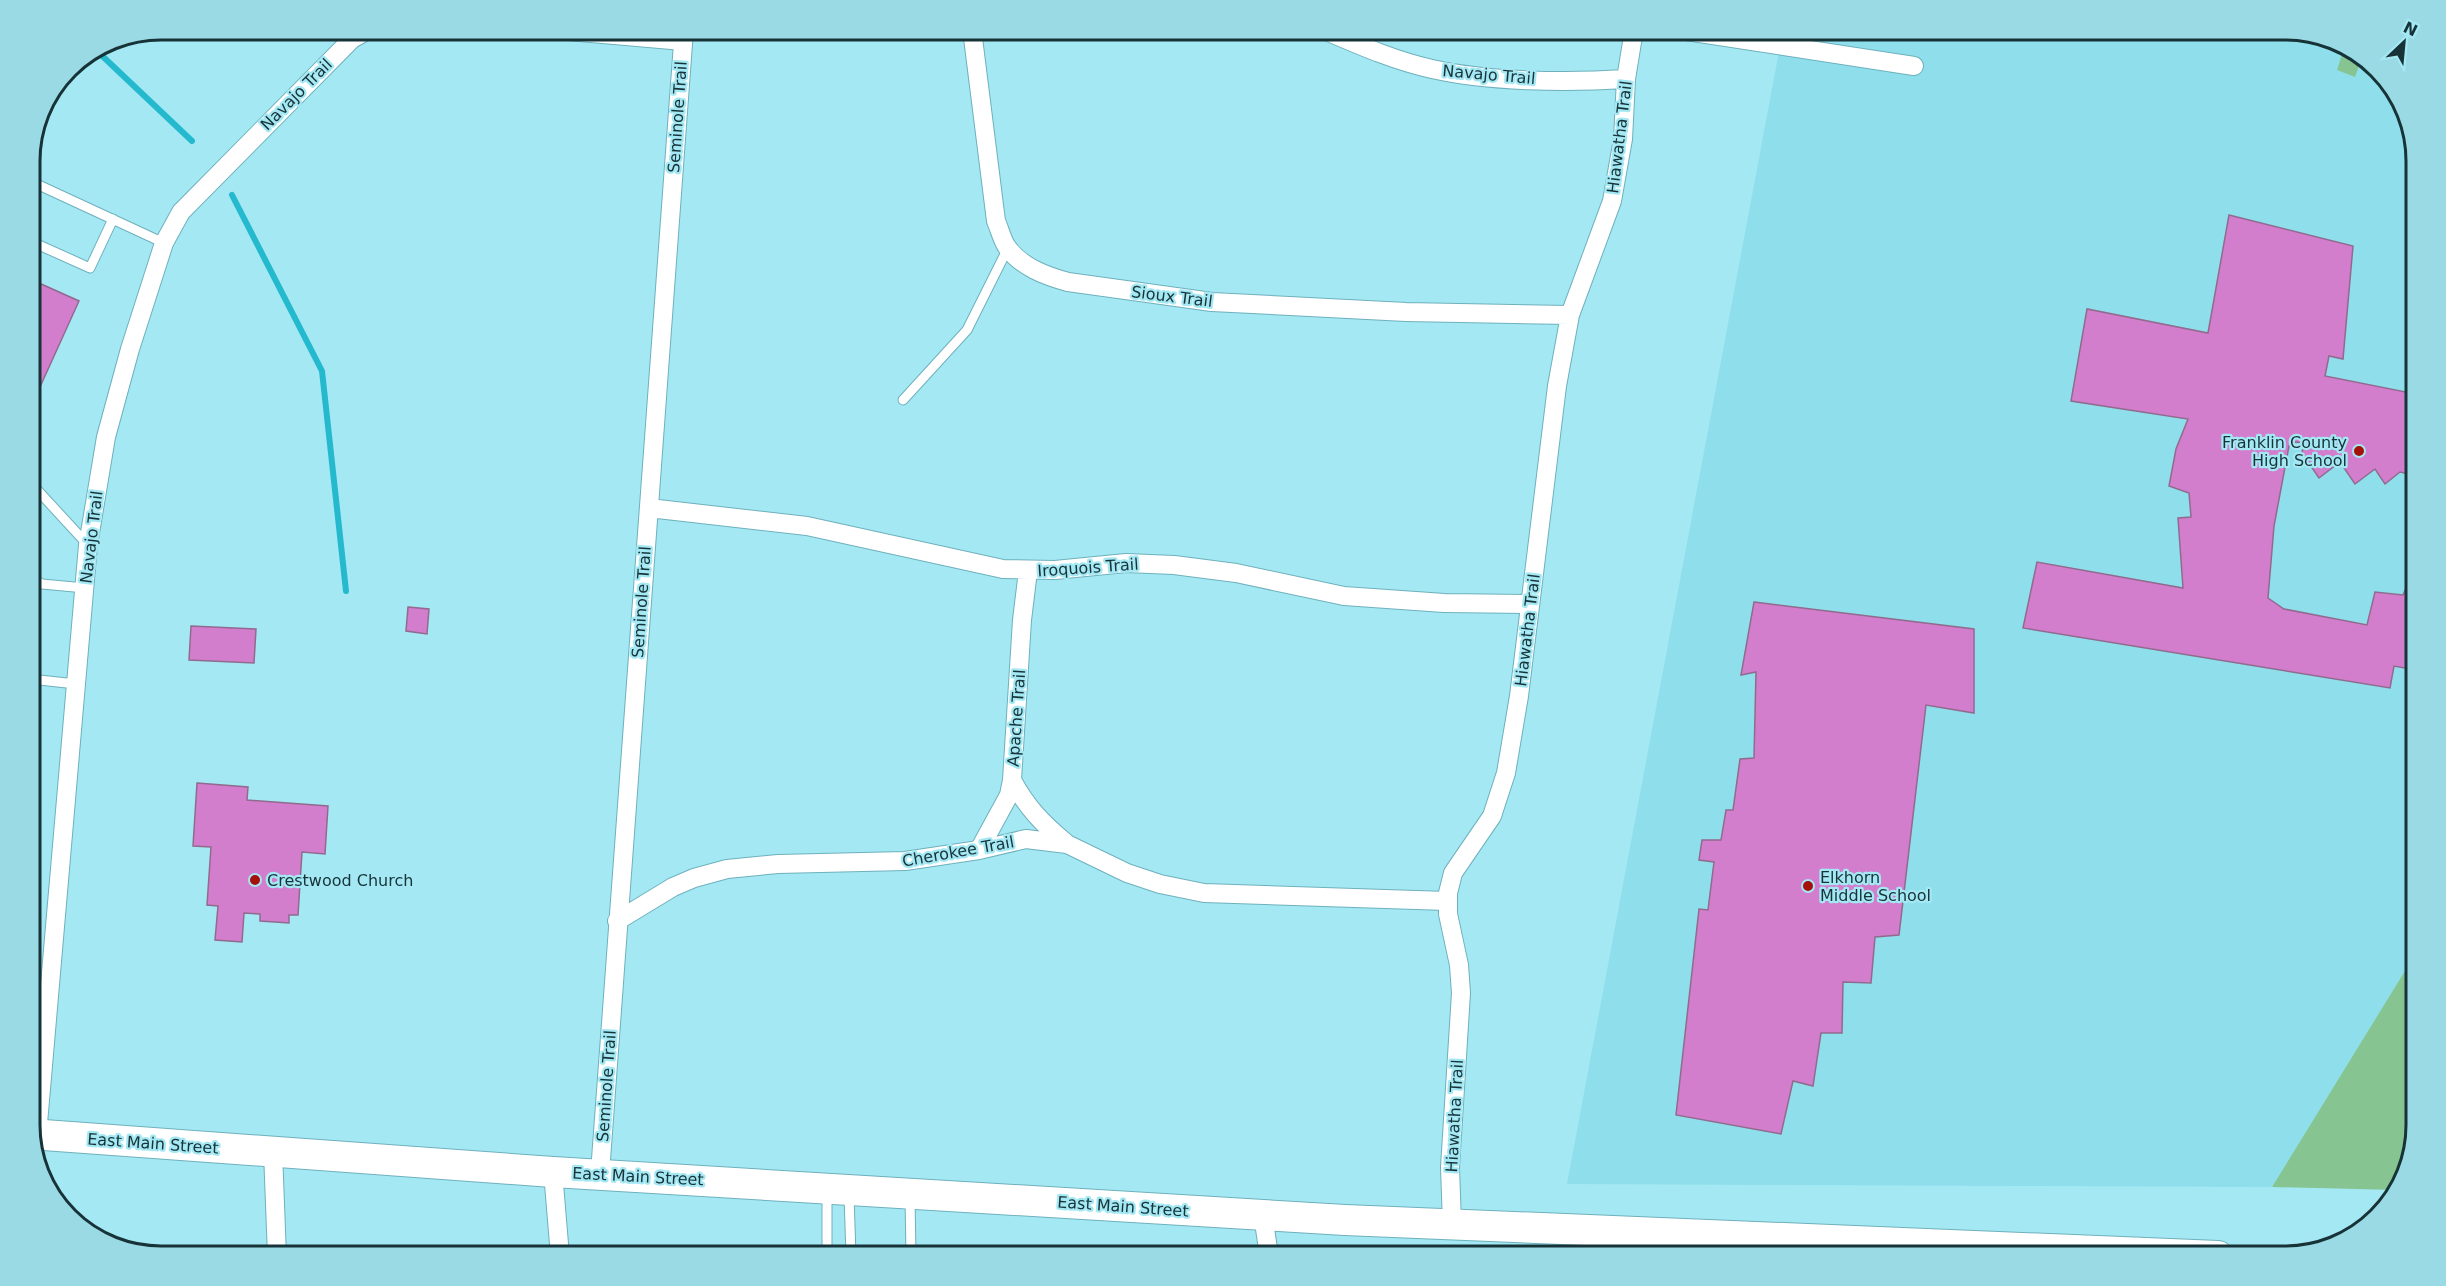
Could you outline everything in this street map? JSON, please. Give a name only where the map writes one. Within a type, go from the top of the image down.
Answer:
[{"type":"main road","name":"East Main Street","points":[[41,1136],[553,1172],[600,1173],[1263,1215],[1452,1224],[1787,1246]]},
{"type":"street","name":"Navajo Trail","points":[[41,1006],[76,684],[88,545],[106,437],[130,349],[165,243],[181,212],[351,40]]},
{"type":"street","name":"Seminole Trail","points":[[600,1173],[684,40]]},
{"type":"street","name":"Sioux Trail","points":[[973,40],[996,221],[1008,248],[1027,266],[1068,282],[1212,302],[1406,312],[1570,315]]},
{"type":"street","name":"Navajo Trail","points":[[1349,40],[1386,55],[1452,73],[1593,81],[1626,79]]},
{"type":"street","name":"Hiawatha Trail","points":[[1452,1224],[1450,1167],[1461,993],[1459,965],[1447,901],[1454,873],[1492,816],[1501,796],[1517,707],[1557,386],[1570,315],[1612,201],[1623,139],[1626,79],[1632,40]]},
{"type":"street","points":[[1745,40],[1914,66]]},
{"type":"street","name":"Iroquois Trail","points":[[649,508],[807,526],[971,564],[1028,571],[1071,570],[1126,562],[1174,565],[1236,573],[1344,596],[1444,603],[1530,604]]},
{"type":"street","name":"Apache Trail","points":[[1028,571],[1022,620],[1012,780],[1024,802],[1067,844]]},
{"type":"street","points":[[979,850],[1009,795],[1012,780]]},
{"type":"street","name":"Cherokee Trail","points":[[617,921],[673,887],[694,878],[727,869],[778,864],[905,861],[979,850],[1026,839],[1067,844],[1127,873],[1160,884],[1204,893],[1447,901]]},
{"type":"street","points":[[273,1152],[277,1246]]},
{"type":"street","points":[[553,1172],[559,1246]]},
{"type":"street","points":[[1263,1215],[1268,1246]]},
{"type":"lane","points":[[41,186],[165,243]]},
{"type":"lane","points":[[41,246],[90,268],[113,219]]},
{"type":"lane","points":[[903,400],[968,330],[1008,248]]},
{"type":"lane","points":[[41,494],[88,545]]},
{"type":"lane","points":[[41,583],[85,588]]},
{"type":"lane","points":[[41,680],[76,684]]},
{"type":"lane","points":[[829,1246],[838,1189]]},
{"type":"lane","points":[[838,1189],[848,1246]]},
{"type":"lane","points":[[910,1193],[911,1246]]},
{"type":"shaded area","points":[[1781,40],[2285,40],[2309,43],[2338,53],[2364,70],[2385,94],[2399,122],[2405,153],[2406,970],[2272,1187],[1567,1184]]},
{"type":"green space","points":[[2342,55],[2359,66],[2355,77],[2337,70]]},
{"type":"green space","points":[[2406,970],[2406,1125],[2399,1164],[2386,1190],[2272,1187]]},
{"type":"building","name":"Franklin County High School","points":[[2229,215],[2353,246],[2343,359],[2329,356],[2325,376],[2405,392],[2405,473],[2400,472],[2385,484],[2375,469],[2355,484],[2340,462],[2319,478],[2302,453],[2304,443],[2295,442],[2289,446],[2274,526],[2268,598],[2284,609],[2367,625],[2375,592],[2403,595],[2405,589],[2406,668],[2394,666],[2390,688],[2023,628],[2037,562],[2183,588],[2178,518],[2191,517],[2189,493],[2169,486],[2176,449],[2188,419],[2071,401],[2087,309],[2208,333]]},
{"type":"building","points":[[41,284],[79,301],[41,385]]},
{"type":"building","name":"Elkhorn Middle School","points":[[1754,602],[1974,629],[1974,713],[1926,705],[1899,935],[1875,937],[1871,983],[1843,982],[1842,1033],[1821,1033],[1813,1086],[1793,1081],[1781,1134],[1676,1115],[1699,909],[1708,910],[1714,862],[1699,860],[1702,840],[1721,840],[1726,810],[1733,810],[1740,759],[1754,758],[1756,672],[1741,675]]},
{"type":"building","points":[[408,607],[429,609],[427,634],[406,631]]},
{"type":"building","points":[[191,626],[256,629],[254,663],[189,660]]},
{"type":"building","name":"Crestwood Church","points":[[197,783],[248,787],[247,800],[328,806],[325,854],[302,852],[298,915],[289,915],[289,923],[260,921],[260,914],[244,913],[242,942],[215,940],[218,906],[207,905],[211,847],[193,846]]},
{"type":"waterway","points":[[102,56],[192,141]]},
{"type":"waterway","points":[[232,195],[322,371],[346,591]]},
{"type":"place","name":"Franklin County High School","points":[[2359,451]]},
{"type":"place","name":"Crestwood Church","points":[[255,880]]},
{"type":"place","name":"Elkhorn Middle School","points":[[1808,886]]}]
